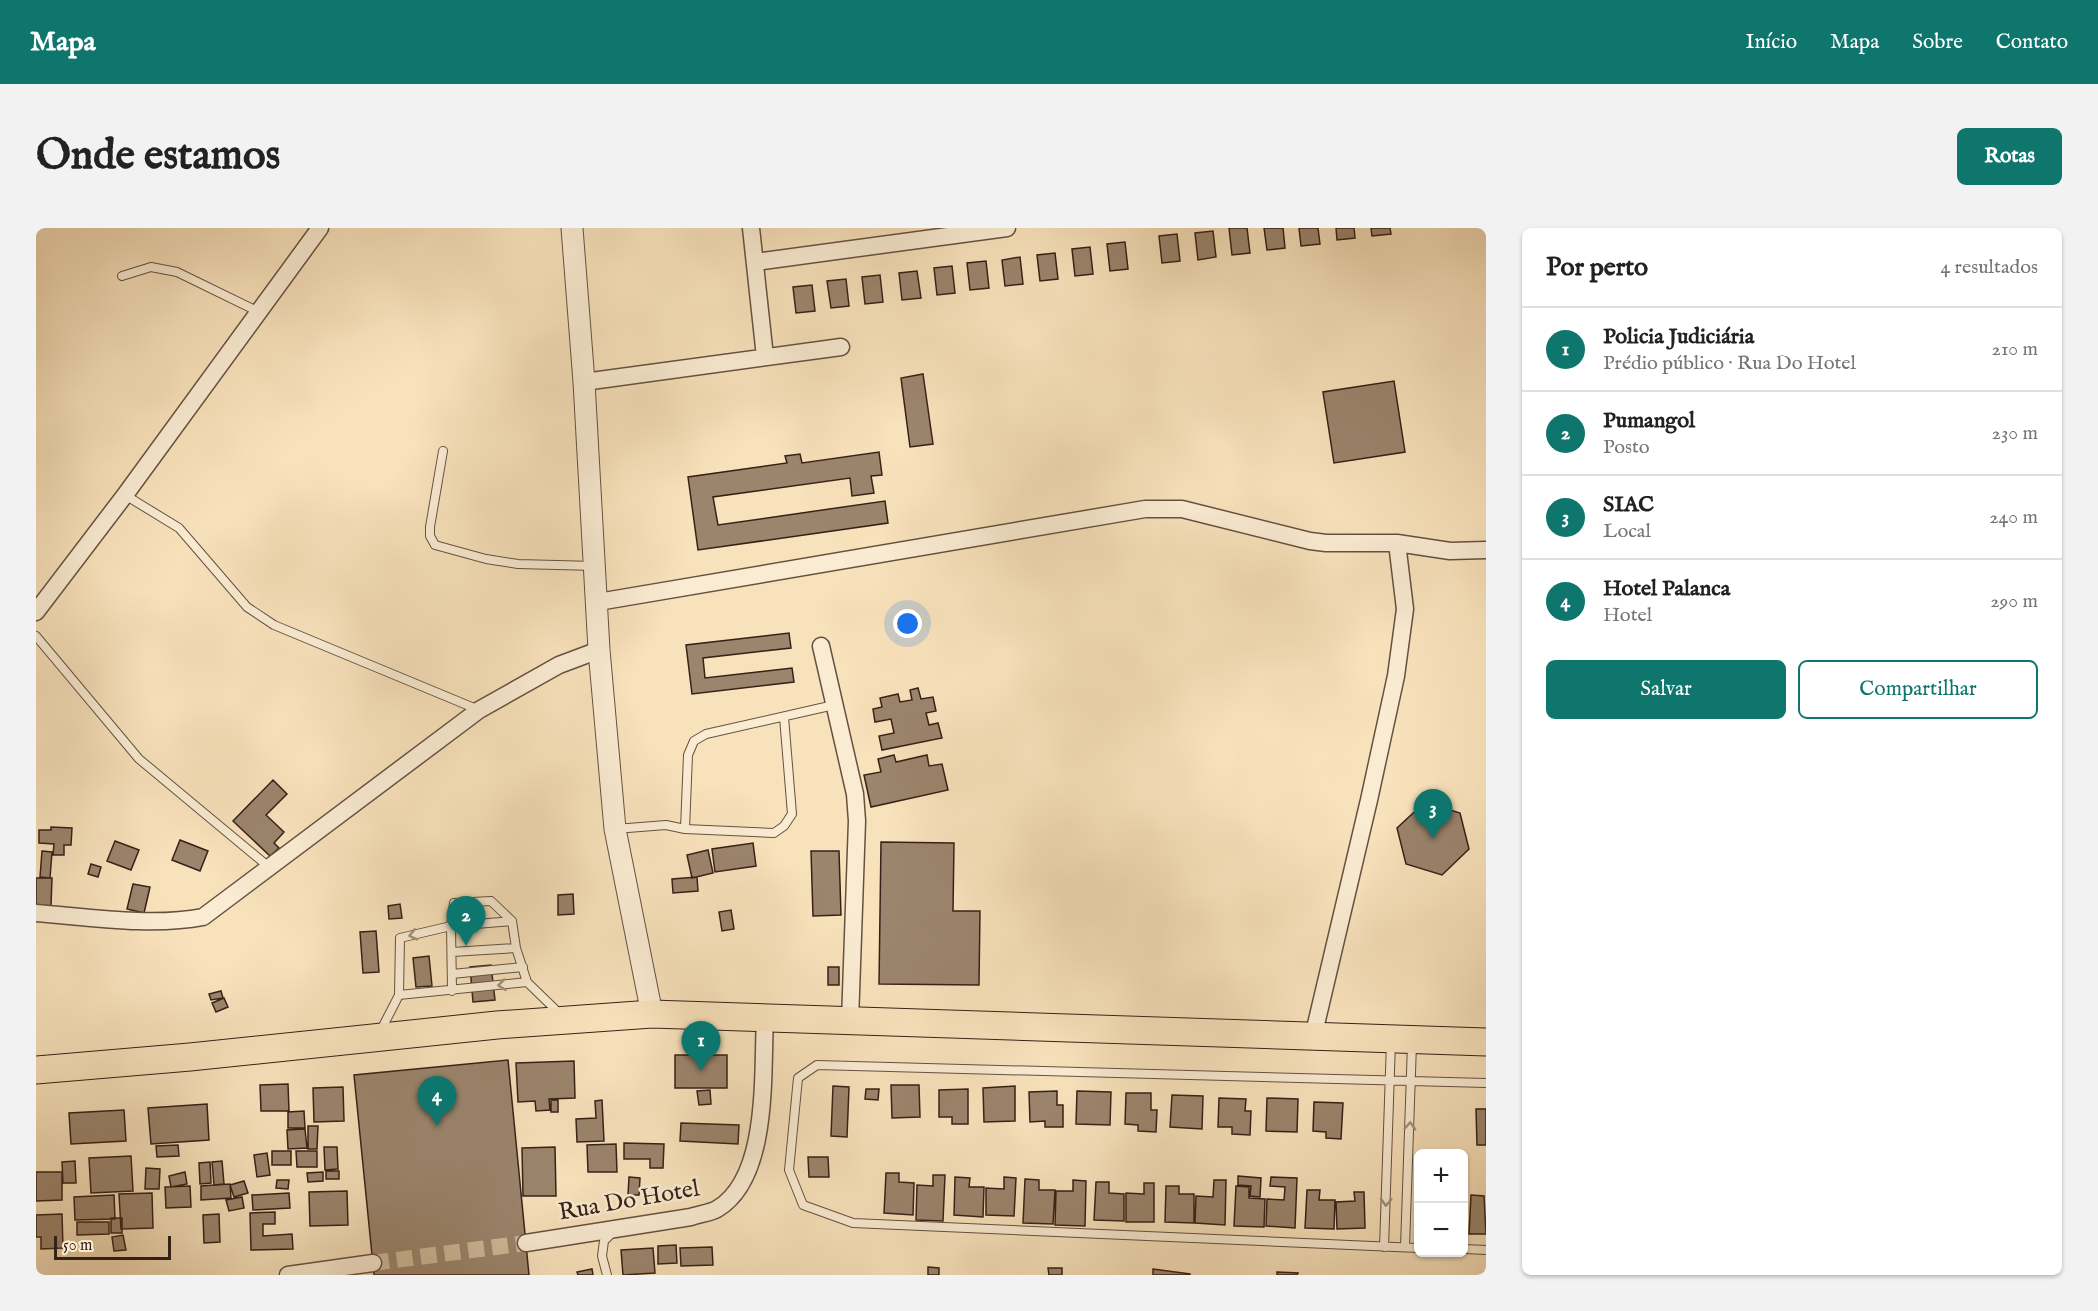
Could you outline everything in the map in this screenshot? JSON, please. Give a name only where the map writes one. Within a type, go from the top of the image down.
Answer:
[{"type":"main road","points":[[36,1070],[190,1057],[377,1037],[652,1014],[1486,1042]]},
{"type":"street","points":[[36,612],[125,495],[320,228]]},
{"type":"street","points":[[572,228],[596,566],[599,650],[615,829],[652,1014]]},
{"type":"street","points":[[751,228],[765,357]]},
{"type":"street","points":[[755,262],[1007,228]]},
{"type":"street","points":[[584,382],[841,347]]},
{"type":"street","points":[[598,602],[1145,509],[1182,509],[1326,543],[1397,543],[1450,551],[1486,550]]},
{"type":"street","points":[[1312,1037],[1396,676],[1405,609],[1397,543]]},
{"type":"street","points":[[821,646],[855,794],[857,821],[850,1021]]},
{"type":"street","points":[[36,913],[186,921],[203,917],[479,710],[559,665],[599,650]]},
{"type":"street","name":"Rua Do Hotel","points":[[526,1244],[691,1217],[717,1209],[734,1195],[750,1167],[759,1137],[765,1018]]},
{"type":"street","points":[[288,1275],[373,1263]]},
{"type":"lane","points":[[122,276],[151,267],[177,272],[259,312]]},
{"type":"lane","points":[[443,451],[430,528],[430,536],[435,545],[486,559],[518,564],[596,566]]},
{"type":"lane","points":[[125,495],[179,528],[247,607],[274,625],[479,710]]},
{"type":"lane","points":[[36,636],[139,759],[270,867]]},
{"type":"lane","points":[[685,829],[688,755],[694,741],[706,734],[834,705]]},
{"type":"lane","points":[[615,829],[666,825],[685,829],[774,833],[784,826],[792,814],[784,717]]},
{"type":"lane","points":[[452,991],[451,926],[454,903],[491,901],[512,921],[516,948],[528,982],[566,1020]]},
{"type":"lane","points":[[377,1037],[399,995],[400,938],[451,926],[512,921]]},
{"type":"lane","points":[[452,952],[516,948]]},
{"type":"lane","points":[[452,974],[523,968]]},
{"type":"lane","points":[[399,995],[528,982]]},
{"type":"lane","points":[[1384,1246],[1390,1080],[1402,1039]]},
{"type":"lane","points":[[1402,1039],[1411,1081],[1405,1247]]},
{"type":"lane","points":[[1414,1248],[853,1223],[803,1205],[789,1170],[798,1078],[817,1065],[1486,1083]]},
{"type":"lane","points":[[608,1275],[602,1256],[604,1241],[615,1231]]},
{"type":"lane","points":[[1468,1249],[1486,1250]]},
{"type":"building","points":[[1229,228],[1247,228],[1250,253],[1232,255]]},
{"type":"building","points":[[1264,228],[1283,228],[1285,248],[1267,250]]},
{"type":"building","points":[[1299,228],[1318,228],[1320,244],[1301,246]]},
{"type":"building","points":[[1336,228],[1354,228],[1355,238],[1337,240]]},
{"type":"building","points":[[1371,228],[1390,228],[1391,234],[1372,236]]},
{"type":"building","points":[[1213,231],[1216,257],[1198,260],[1195,233]]},
{"type":"building","points":[[1177,234],[1180,261],[1162,263],[1159,236]]},
{"type":"building","points":[[1125,242],[1128,269],[1110,271],[1107,244]]},
{"type":"building","points":[[1090,247],[1093,274],[1075,276],[1072,249]]},
{"type":"building","points":[[1055,253],[1058,279],[1040,281],[1037,255]]},
{"type":"building","points":[[1020,257],[1023,284],[1005,286],[1002,260]]},
{"type":"building","points":[[986,261],[989,288],[970,290],[967,263]]},
{"type":"building","points":[[952,266],[955,293],[937,295],[934,268]]},
{"type":"building","points":[[917,271],[921,298],[902,300],[899,273]]},
{"type":"building","points":[[880,275],[883,302],[865,304],[862,277]]},
{"type":"building","points":[[846,279],[849,306],[831,308],[827,281]]},
{"type":"building","points":[[812,285],[815,311],[796,313],[793,287]]},
{"type":"building","points":[[923,374],[933,444],[910,447],[901,378]]},
{"type":"building","points":[[1394,381],[1405,452],[1334,463],[1323,392]]},
{"type":"building","points":[[879,452],[882,475],[871,476],[874,493],[852,496],[850,478],[713,497],[718,525],[885,501],[888,523],[698,550],[688,477],[787,463],[785,456],[800,454],[802,463]]},
{"type":"building","points":[[789,633],[791,648],[703,658],[705,678],[792,668],[794,682],[692,694],[686,645]]},
{"type":"building","points":[[918,688],[921,699],[933,697],[936,711],[926,713],[929,725],[938,723],[942,738],[882,750],[879,736],[894,733],[891,719],[875,722],[873,709],[882,707],[880,698],[898,694],[900,702],[912,700],[910,690]]},
{"type":"building","points":[[894,755],[896,762],[927,755],[929,766],[942,764],[948,790],[871,807],[864,775],[881,772],[878,759]]},
{"type":"building","points":[[273,780],[287,794],[266,815],[284,832],[274,843],[279,848],[270,856],[233,821]]},
{"type":"building","points":[[1425,802],[1460,813],[1469,849],[1442,875],[1406,864],[1397,828]]},
{"type":"building","points":[[51,827],[72,828],[71,845],[64,845],[64,855],[53,855],[54,844],[39,843],[39,830],[51,830]]},
{"type":"building","points":[[180,840],[208,851],[200,871],[172,860]]},
{"type":"building","points":[[115,841],[139,850],[131,870],[107,861]]},
{"type":"building","points":[[881,842],[954,843],[953,911],[980,911],[979,985],[879,984]]},
{"type":"building","points":[[753,843],[756,866],[715,872],[712,849]]},
{"type":"building","points":[[708,850],[713,873],[692,878],[687,855]]},
{"type":"building","points":[[42,851],[52,852],[50,878],[40,877]]},
{"type":"building","points":[[811,851],[839,851],[841,915],[813,916]]},
{"type":"building","points":[[91,864],[101,867],[98,877],[88,874]]},
{"type":"building","points":[[697,877],[698,891],[673,893],[672,879]]},
{"type":"building","points":[[36,878],[52,878],[51,906],[36,906]]},
{"type":"building","points":[[133,884],[150,887],[144,913],[127,909]]},
{"type":"building","points":[[573,894],[574,914],[558,915],[558,895]]},
{"type":"building","points":[[400,904],[402,918],[389,919],[388,906]]},
{"type":"building","points":[[731,910],[734,929],[722,931],[719,912]]},
{"type":"building","points":[[376,931],[379,972],[363,973],[360,932]]},
{"type":"building","points":[[429,956],[432,986],[416,987],[413,958]]},
{"type":"building","points":[[491,965],[495,1000],[473,1002],[470,967]]},
{"type":"building","points":[[828,967],[839,967],[839,985],[828,985]]},
{"type":"building","points":[[221,991],[223,998],[211,1000],[209,994]]},
{"type":"building","points":[[224,998],[228,1007],[216,1012],[212,1003]]},
{"type":"building","points":[[675,1055],[727,1055],[727,1088],[675,1088]]},
{"type":"building","points":[[508,1060],[529,1275],[374,1275],[354,1075]]},
{"type":"building","points":[[574,1061],[575,1098],[549,1099],[550,1110],[536,1111],[535,1101],[518,1102],[516,1063]]},
{"type":"building","points":[[288,1084],[289,1111],[261,1111],[260,1085]]},
{"type":"building","points":[[891,1085],[919,1085],[920,1117],[892,1118]]},
{"type":"building","points":[[833,1086],[849,1087],[847,1137],[831,1136]]},
{"type":"building","points":[[1015,1086],[1015,1121],[984,1122],[983,1088]]},
{"type":"building","points":[[343,1087],[344,1121],[314,1122],[313,1088]]},
{"type":"building","points":[[866,1089],[879,1089],[878,1100],[865,1099]]},
{"type":"building","points":[[968,1089],[968,1124],[952,1124],[952,1117],[939,1117],[939,1090]]},
{"type":"building","points":[[710,1090],[711,1104],[699,1105],[697,1091]]},
{"type":"building","points":[[1057,1091],[1057,1105],[1063,1105],[1063,1127],[1045,1127],[1045,1121],[1030,1122],[1029,1092]]},
{"type":"building","points":[[1077,1091],[1111,1092],[1110,1125],[1076,1124]]},
{"type":"building","points":[[1126,1093],[1151,1093],[1151,1110],[1157,1110],[1156,1132],[1138,1131],[1138,1125],[1125,1124]]},
{"type":"building","points":[[1172,1095],[1203,1096],[1202,1129],[1170,1127]]},
{"type":"building","points":[[1219,1098],[1246,1099],[1245,1111],[1251,1111],[1250,1135],[1232,1134],[1232,1127],[1218,1127]]},
{"type":"building","points":[[1267,1098],[1298,1099],[1297,1132],[1266,1131]]},
{"type":"building","points":[[551,1100],[558,1100],[558,1112],[551,1112]]},
{"type":"building","points":[[602,1100],[604,1141],[577,1142],[576,1119],[596,1118],[595,1101]]},
{"type":"building","points":[[1314,1102],[1343,1103],[1341,1139],[1326,1138],[1326,1132],[1313,1131]]},
{"type":"building","points":[[207,1104],[209,1140],[151,1144],[148,1108]]},
{"type":"building","points":[[1476,1109],[1486,1109],[1486,1145],[1477,1145]]},
{"type":"building","points":[[124,1110],[126,1141],[71,1144],[69,1113]]},
{"type":"building","points":[[304,1111],[305,1128],[288,1128],[288,1112]]},
{"type":"building","points":[[681,1123],[739,1125],[738,1144],[680,1141]]},
{"type":"building","points":[[308,1126],[318,1126],[317,1149],[308,1149]]},
{"type":"building","points":[[305,1129],[307,1148],[288,1149],[287,1130]]},
{"type":"building","points":[[624,1143],[664,1144],[663,1168],[650,1168],[650,1159],[624,1159]]},
{"type":"building","points":[[616,1144],[617,1172],[588,1172],[587,1145]]},
{"type":"building","points":[[178,1145],[179,1156],[157,1157],[156,1146]]},
{"type":"building","points":[[324,1147],[337,1147],[338,1169],[325,1170]]},
{"type":"building","points":[[555,1147],[556,1196],[523,1196],[522,1148]]},
{"type":"building","points":[[272,1151],[291,1151],[291,1165],[272,1165]]},
{"type":"building","points":[[296,1151],[317,1151],[317,1167],[297,1167]]},
{"type":"building","points":[[267,1153],[270,1175],[257,1177],[254,1155]]},
{"type":"building","points":[[131,1156],[133,1191],[91,1193],[89,1158]]},
{"type":"building","points":[[808,1157],[828,1157],[829,1177],[809,1177]]},
{"type":"building","points":[[75,1161],[76,1183],[63,1183],[62,1162]]},
{"type":"building","points":[[222,1161],[224,1184],[214,1185],[212,1162]]},
{"type":"building","points":[[210,1162],[211,1183],[200,1184],[199,1163]]},
{"type":"building","points":[[146,1168],[160,1169],[159,1189],[145,1189]]},
{"type":"building","points":[[326,1171],[339,1171],[339,1179],[326,1179]]},
{"type":"building","points":[[36,1172],[62,1172],[62,1200],[36,1201]]},
{"type":"building","points":[[185,1172],[187,1184],[171,1187],[169,1176]]},
{"type":"building","points":[[323,1172],[323,1181],[308,1182],[307,1173]]},
{"type":"building","points":[[886,1173],[899,1173],[899,1182],[914,1183],[913,1215],[884,1213]]},
{"type":"building","points":[[933,1175],[945,1175],[943,1221],[916,1220],[917,1185],[933,1186]]},
{"type":"building","points":[[1238,1176],[1261,1178],[1260,1197],[1250,1196],[1251,1186],[1238,1185]]},
{"type":"building","points":[[629,1177],[640,1178],[639,1195],[628,1195]]},
{"type":"building","points":[[955,1177],[970,1178],[969,1187],[984,1187],[983,1217],[954,1215]]},
{"type":"building","points":[[1004,1177],[1016,1178],[1014,1216],[986,1215],[986,1188],[1004,1189]]},
{"type":"building","points":[[1271,1177],[1297,1178],[1295,1228],[1266,1226],[1267,1199],[1284,1200],[1285,1187],[1270,1186]]},
{"type":"building","points":[[1025,1179],[1039,1180],[1039,1190],[1055,1190],[1053,1224],[1023,1223]]},
{"type":"building","points":[[277,1180],[289,1180],[288,1189],[276,1188]]},
{"type":"building","points":[[1073,1180],[1086,1181],[1085,1226],[1055,1225],[1056,1191],[1073,1191]]},
{"type":"building","points":[[1214,1180],[1226,1180],[1225,1225],[1195,1223],[1196,1196],[1213,1197]]},
{"type":"building","points":[[244,1181],[248,1193],[234,1197],[230,1185]]},
{"type":"building","points":[[1096,1182],[1109,1182],[1109,1193],[1124,1194],[1124,1221],[1094,1220]]},
{"type":"building","points":[[1144,1183],[1154,1183],[1154,1222],[1126,1222],[1126,1193],[1144,1194]]},
{"type":"building","points":[[230,1184],[231,1198],[201,1200],[201,1186]]},
{"type":"building","points":[[190,1186],[191,1207],[166,1208],[165,1187]]},
{"type":"building","points":[[1166,1186],[1179,1186],[1179,1194],[1194,1194],[1194,1223],[1165,1222]]},
{"type":"building","points":[[1236,1186],[1249,1187],[1249,1198],[1265,1199],[1264,1227],[1234,1226]]},
{"type":"building","points":[[1307,1190],[1320,1190],[1319,1200],[1335,1200],[1334,1229],[1305,1228]]},
{"type":"building","points":[[347,1191],[348,1225],[310,1226],[309,1192]]},
{"type":"building","points":[[1354,1192],[1364,1192],[1365,1228],[1337,1229],[1336,1202],[1355,1201]]},
{"type":"building","points":[[152,1193],[153,1228],[121,1229],[119,1194]]},
{"type":"building","points":[[289,1193],[290,1208],[253,1210],[252,1195]]},
{"type":"building","points":[[114,1195],[115,1219],[75,1220],[74,1197]]},
{"type":"building","points":[[1471,1195],[1484,1196],[1486,1234],[1469,1234]]},
{"type":"building","points":[[242,1197],[244,1208],[229,1211],[226,1200]]},
{"type":"building","points":[[275,1212],[275,1224],[263,1224],[263,1236],[292,1234],[293,1249],[251,1250],[250,1213]]},
{"type":"building","points":[[62,1214],[63,1248],[41,1249],[41,1237],[36,1237],[36,1215]]},
{"type":"building","points":[[219,1214],[220,1242],[204,1243],[203,1215]]},
{"type":"building","points":[[111,1218],[122,1218],[122,1233],[111,1233]]},
{"type":"building","points":[[77,1222],[109,1222],[109,1234],[77,1235]]},
{"type":"building","points":[[123,1235],[126,1250],[114,1251],[112,1237]]},
{"type":"building","points":[[676,1245],[677,1263],[658,1264],[658,1246]]},
{"type":"building","points":[[712,1247],[713,1265],[681,1266],[680,1248]]},
{"type":"building","points":[[653,1248],[655,1273],[623,1275],[621,1250]]},
{"type":"building","points":[[928,1267],[939,1268],[939,1275],[928,1275]]},
{"type":"building","points":[[1048,1268],[1062,1268],[1062,1275],[1049,1275]]},
{"type":"building","points":[[592,1269],[593,1275],[578,1275],[577,1272]]},
{"type":"building","points":[[1153,1269],[1190,1274],[1190,1275],[1153,1275]]},
{"type":"building","points":[[1277,1272],[1298,1273],[1297,1275],[1277,1275]]},
{"type":"tunnel","points":[[373,1263],[526,1243]]},
{"type":"place","name":"SIAC","points":[[1433,839]]},
{"type":"place","name":"Pumangol","points":[[466,946]]},
{"type":"place","name":"Policia Judiciária","points":[[701,1071]]},
{"type":"place","name":"Hotel Palanca","points":[[437,1126]]}]
